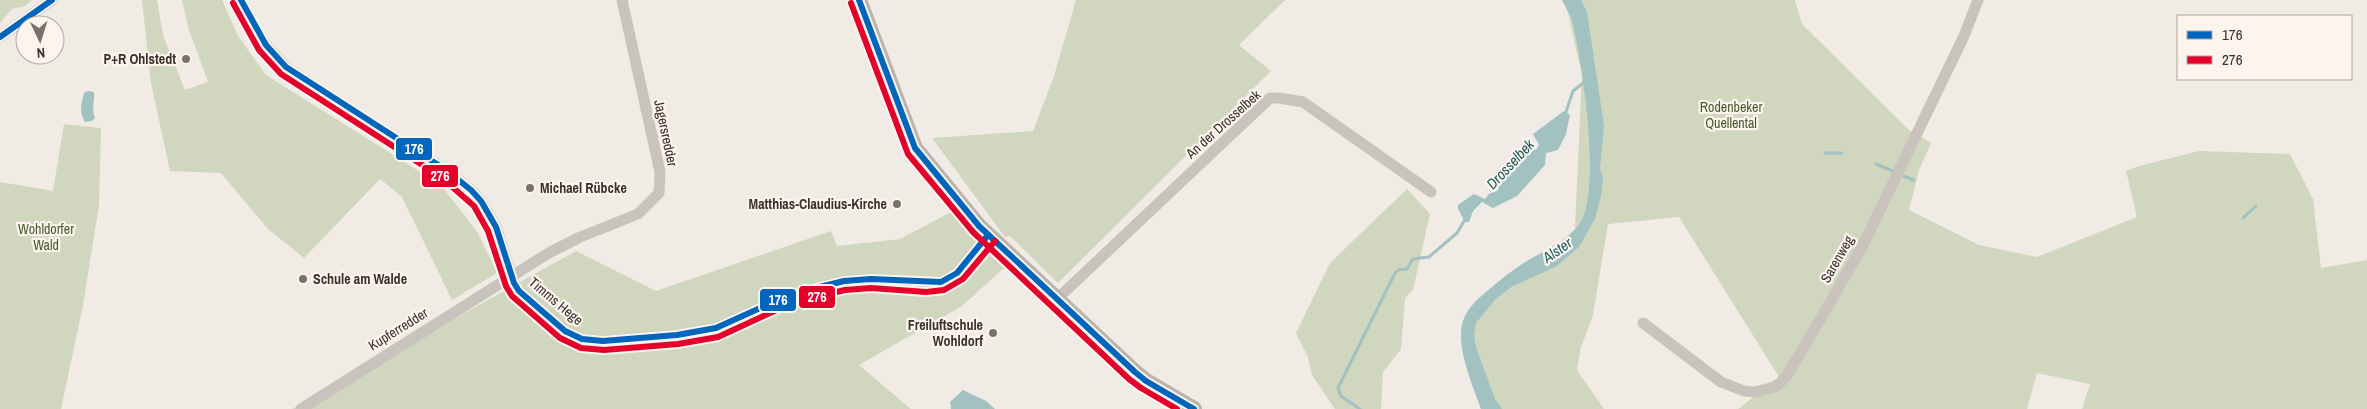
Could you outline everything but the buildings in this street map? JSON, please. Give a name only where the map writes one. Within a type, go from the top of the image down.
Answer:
[{"type":"street","points":[[0,37],[52,0]]},
{"type":"street","name":"Timms Hege","points":[[241,0],[246,14],[266,46],[286,67],[370,123],[446,170],[471,190],[485,208],[496,228],[514,283],[525,298],[573,336],[592,341],[706,331],[791,294],[844,281],[871,279],[928,283],[941,282],[957,273],[988,235]]},
{"type":"street","name":"Jagersredder","points":[[511,275],[578,238],[638,214],[659,193],[660,172],[622,0]]},
{"type":"street","points":[[859,0],[915,148],[988,235],[1135,372],[1186,407]]},
{"type":"street","name":"Sarenweg","points":[[1643,323],[1721,382],[1744,391],[1754,392],[1774,387],[1787,375],[1804,349],[1862,247],[1964,36],[1978,0]]},
{"type":"street","name":"An der Drosselbek","points":[[1057,299],[1270,98],[1303,102],[1430,192]]},
{"type":"street","name":"Kupferredder","points":[[301,409],[511,275]]},
{"type":"green space","points":[[0,0],[32,0],[25,6],[12,9],[0,23]]},
{"type":"green space","points":[[142,0],[157,0],[163,35],[185,90],[208,82],[188,27],[182,0],[222,0],[238,36],[266,75],[441,185],[478,233],[497,273],[452,300],[402,197],[380,179],[304,258],[268,229],[221,173],[170,171],[151,83]]},
{"type":"green space","points":[[1076,0],[1285,0],[1239,45],[1271,71],[1058,283],[1010,236],[1005,237],[932,138],[1033,131],[1054,76]]},
{"type":"green space","name":"Rodenbeker Quellental","points":[[1562,0],[1795,0],[1802,24],[1909,130],[1931,143],[1919,170],[1909,210],[1979,245],[2037,257],[2137,217],[2126,171],[2139,166],[2199,151],[2290,154],[2313,199],[2321,268],[2367,260],[2367,409],[2082,409],[2090,384],[2037,373],[2027,409],[1738,409],[1779,377],[1679,217],[1608,224],[1593,315],[1581,347],[1577,370],[1604,409],[1481,409],[1461,339],[1496,299],[1519,282],[1575,229],[1582,75],[1567,9]]},
{"type":"green space","name":"Wohldorfer Wald","points":[[64,124],[101,128],[99,205],[83,305],[61,409],[0,409],[0,182],[53,191]]},
{"type":"green space","points":[[1407,189],[1430,214],[1413,290],[1405,298],[1401,349],[1383,372],[1381,409],[1335,409],[1312,375],[1308,357],[1296,333],[1330,263]]},
{"type":"green space","points":[[953,211],[1005,267],[962,306],[859,365],[911,409],[292,409],[576,251],[656,291],[831,231],[837,246],[900,239]]},
{"type":"water","name":"Alster","points":[[1562,0],[1581,0],[1587,12],[1604,126],[1600,169],[1603,178],[1601,196],[1595,219],[1579,247],[1557,266],[1513,286],[1496,299],[1476,323],[1474,334],[1476,347],[1495,399],[1502,409],[1481,409],[1463,354],[1461,331],[1465,316],[1479,298],[1506,276],[1571,234],[1580,223],[1586,206],[1590,154],[1585,93],[1572,21]]},
{"type":"water","points":[[88,91],[94,92],[93,111],[95,118],[92,121],[85,122],[81,112],[81,105],[84,93]]},
{"type":"water","points":[[1564,111],[1570,115],[1566,134],[1558,150],[1546,153],[1545,165],[1517,196],[1493,208],[1482,202],[1473,211],[1469,222],[1465,222],[1458,209],[1458,205],[1474,194],[1485,199],[1489,194],[1498,190],[1499,183],[1508,172],[1509,160],[1521,148],[1536,150],[1539,145],[1533,134]]},
{"type":"water","points":[[963,390],[986,401],[995,409],[951,409],[950,402]]},
{"type":"waterway","name":"Drosselbek","points":[[1565,115],[1573,91],[1586,81]]},
{"type":"waterway","points":[[1825,153],[1842,153]]},
{"type":"waterway","points":[[1876,164],[1895,172]]},
{"type":"waterway","points":[[1901,175],[1914,180]]},
{"type":"waterway","points":[[2243,218],[2256,206]]},
{"type":"waterway","name":"Drosselbek","points":[[1360,409],[1341,396],[1338,388],[1395,273],[1398,270],[1407,269],[1413,259],[1429,257],[1457,233],[1466,218]]},
{"type":"transit line","name":"176","points":[[0,37],[52,0]]},
{"type":"transit line","name":"176","points":[[241,0],[266,45],[286,67],[446,170],[471,190],[481,201],[496,227],[514,283],[519,291],[565,331],[582,339],[603,341],[677,335],[716,328],[791,294],[844,281],[871,279],[941,282],[957,273],[988,235]]},
{"type":"transit line","name":"176","points":[[859,0],[915,148],[979,226],[1135,372],[1146,381],[1194,409]]},
{"type":"transit line","name":"276","points":[[233,3],[259,50],[281,74],[441,177],[474,206],[488,231],[506,286],[512,296],[560,338],[581,348],[604,350],[678,344],[718,337],[794,302],[845,290],[871,288],[926,292],[944,290],[963,279],[995,241]]},
{"type":"transit line","name":"276","points":[[851,3],[908,154],[973,232],[1129,379],[1177,409]]},
{"type":"place","name":"P+R Ohlstedt","points":[[186,59]]},
{"type":"place","name":"Michael Rübcke","points":[[530,188]]},
{"type":"place","name":"Matthias-Claudius-Kirche","points":[[897,204]]},
{"type":"place","name":"Schule am Walde","points":[[303,279]]},
{"type":"place","name":"Freiluftschule Wohldorf","points":[[993,333]]}]
